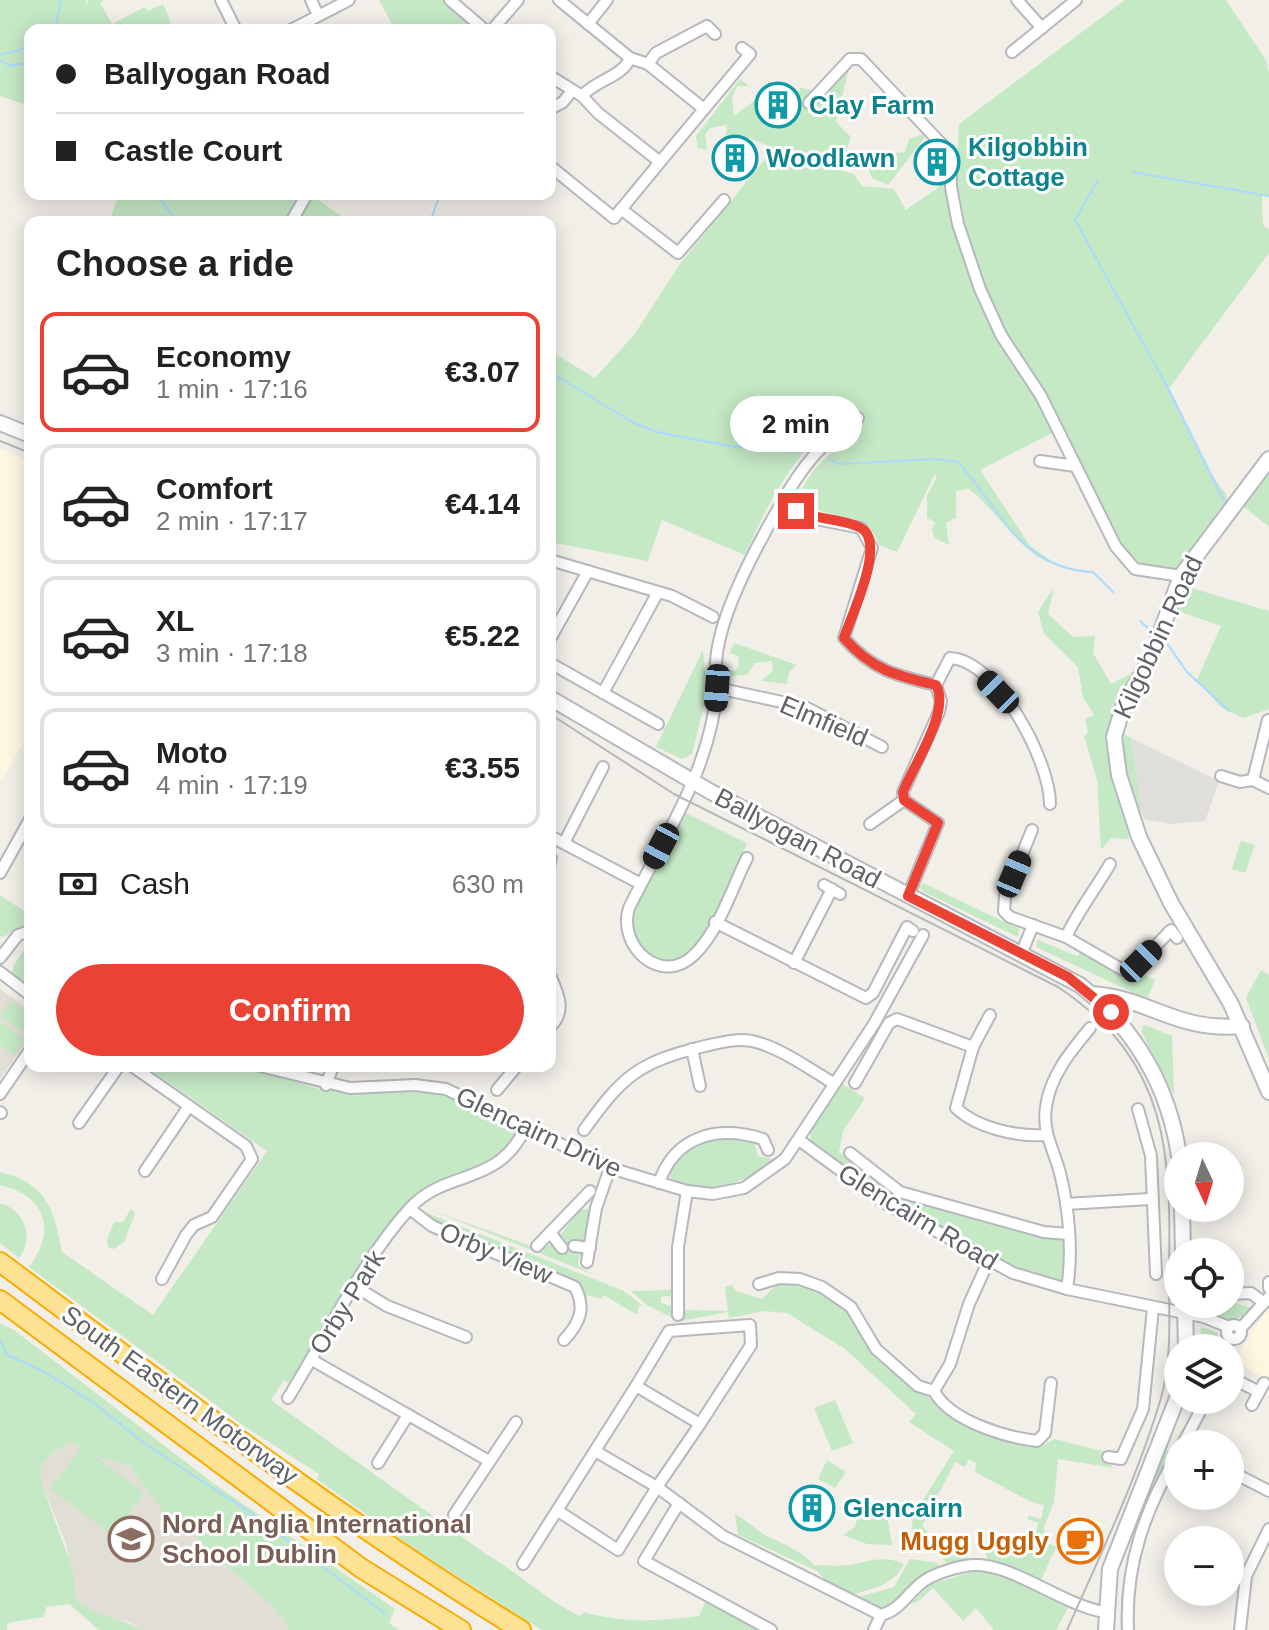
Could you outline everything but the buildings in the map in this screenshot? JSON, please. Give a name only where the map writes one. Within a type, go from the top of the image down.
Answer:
[{"type":"highway","name":"South Eastern Motorway","points":[[0,1262],[236,1439],[425,1571],[521,1630]]},
{"type":"highway","name":"South Eastern Motorway","points":[[0,1300],[361,1568],[461,1630]]},
{"type":"street","points":[[221,0],[233,24]]},
{"type":"street","points":[[311,0],[318,15]]},
{"type":"street","points":[[302,24],[349,0]]},
{"type":"street","points":[[450,0],[478,24]]},
{"type":"street","points":[[497,24],[518,0]]},
{"type":"street","points":[[559,0],[630,58],[648,64],[704,109]]},
{"type":"street","points":[[588,24],[607,0]]},
{"type":"street","points":[[1017,0],[1042,28]]},
{"type":"street","points":[[1012,52],[1076,0]]},
{"type":"street","points":[[648,64],[656,53],[709,26]]},
{"type":"street","points":[[556,171],[614,218],[750,54],[742,48]]},
{"type":"street","points":[[556,106],[625,68],[630,58]]},
{"type":"street","points":[[809,103],[850,59],[861,59],[951,154],[951,187],[964,250],[1001,335],[1041,396],[1116,547],[1135,569],[1181,576]]},
{"type":"street","points":[[556,80],[660,162]]},
{"type":"street","points":[[621,209],[678,253],[724,200]]},
{"type":"street","points":[[716,663],[733,605],[781,504],[803,466],[820,447],[858,418]]},
{"type":"street","points":[[0,423],[24,433]]},
{"type":"street","name":"Kilgobbin Road","points":[[1269,459],[1181,576],[1154,651],[1117,723],[1114,757],[1130,814],[1156,874],[1242,1026],[1269,1092]]},
{"type":"street","points":[[1040,461],[1075,466]]},
{"type":"street","points":[[781,504],[811,518],[865,532],[872,548],[844,638],[877,668],[893,676],[936,685]]},
{"type":"street","points":[[556,562],[658,592],[713,617]]},
{"type":"street","points":[[556,628],[588,571]]},
{"type":"street","points":[[603,693],[658,592]]},
{"type":"street","points":[[870,824],[904,800],[906,784],[939,712],[941,701],[936,685],[950,658],[961,659],[1011,705],[1030,735],[1044,769],[1050,804]]},
{"type":"street","points":[[556,666],[658,724]]},
{"type":"street","name":"Elmfield","points":[[715,922],[697,952],[683,962],[666,966],[645,959],[634,950],[626,930],[629,908],[695,781],[714,722],[717,684],[805,707],[882,747]]},
{"type":"street","name":"Ballyogan Road","points":[[556,701],[908,896],[1022,952],[1091,994],[1128,1030],[1160,1086],[1175,1142]]},
{"type":"street","points":[[1253,780],[1268,720]]},
{"type":"street","points":[[564,843],[603,767]]},
{"type":"street","points":[[1221,776],[1240,782],[1253,780],[1269,788]]},
{"type":"street","points":[[904,800],[938,823],[908,896]]},
{"type":"street","points":[[0,873],[24,830]]},
{"type":"street","points":[[1032,830],[1003,904],[1010,917],[1066,937],[1123,970],[1131,970],[1174,934]]},
{"type":"street","points":[[556,839],[641,884]]},
{"type":"street","points":[[747,858],[715,922],[794,963],[832,889]]},
{"type":"street","points":[[1066,937],[1080,906],[1091,896],[1111,864]]},
{"type":"street","points":[[1022,952],[1033,925]]},
{"type":"street","name":"Glencairn Drive","points":[[281,1072],[326,1085],[350,1088],[415,1085],[446,1089],[610,1168],[687,1191],[713,1194],[744,1188],[766,1176],[799,1140],[874,1024],[914,931],[873,993],[866,998],[794,963]]},
{"type":"street","points":[[0,958],[18,935],[24,933]]},
{"type":"street","points":[[0,972],[24,990]]},
{"type":"street","points":[[556,989],[560,1013],[556,1019]]},
{"type":"street","name":"Ballyogan Road","points":[[1091,994],[1109,995],[1158,1014],[1210,1028],[1242,1026]]},
{"type":"street","points":[[1116,1017],[1140,1007]]},
{"type":"street","points":[[1128,1030],[1141,1017],[1158,1014]]},
{"type":"street","points":[[990,1015],[973,1047],[956,1108],[964,1116],[1003,1130],[1029,1136],[1046,1135]]},
{"type":"street","points":[[855,1083],[889,1023],[897,1019],[973,1047]]},
{"type":"street","points":[[1067,1289],[1066,1204],[1059,1169],[1046,1135],[1046,1105],[1054,1078],[1089,1027]]},
{"type":"street","points":[[584,1130],[635,1071],[650,1061],[739,1040],[757,1042],[833,1083]]},
{"type":"street","points":[[692,1049],[700,1086]]},
{"type":"street","points":[[0,1094],[24,1059]]},
{"type":"street","points":[[79,1123],[115,1072]]},
{"type":"street","points":[[141,1072],[246,1146],[252,1159],[212,1217],[198,1222],[186,1235],[162,1279]]},
{"type":"street","points":[[326,1085],[331,1072]]},
{"type":"street","points":[[497,1090],[512,1072]]},
{"type":"street","points":[[145,1171],[189,1106]]},
{"type":"street","points":[[1138,1109],[1151,1156],[1150,1199],[1156,1274]]},
{"type":"street","points":[[410,1209],[432,1192],[470,1178],[503,1160],[518,1144],[526,1127]]},
{"type":"street","points":[[659,1183],[665,1165],[680,1150],[712,1133],[737,1131],[763,1139],[768,1150]]},
{"type":"street","name":"Glencairn Road","points":[[799,1140],[885,1203],[988,1262],[1067,1289],[1164,1309]]},
{"type":"street","points":[[850,1153],[900,1192],[1044,1232],[1068,1234]]},
{"type":"street","points":[[587,1262],[596,1208],[610,1168]]},
{"type":"street","points":[[678,1315],[678,1247],[687,1191]]},
{"type":"street","points":[[537,1246],[552,1235],[587,1196],[596,1208]]},
{"type":"street","points":[[1066,1204],[1150,1199]]},
{"type":"street","name":"Orby Park","points":[[288,1398],[356,1287],[410,1209]]},
{"type":"street","name":"Orby View","points":[[410,1209],[432,1226],[575,1287],[582,1300],[580,1317],[564,1340]]},
{"type":"street","points":[[174,1226],[186,1235]]},
{"type":"street","points":[[552,1235],[562,1248]]},
{"type":"street","points":[[574,1246],[590,1248]]},
{"type":"street","points":[[934,1391],[950,1364],[969,1304],[988,1262]]},
{"type":"street","points":[[759,1284],[779,1278],[800,1279],[822,1287],[851,1307],[876,1349],[918,1386],[934,1391],[946,1407],[983,1425],[1030,1440],[1044,1437],[1051,1383]]},
{"type":"street","points":[[356,1287],[387,1306],[466,1337]]},
{"type":"street","points":[[1235,1334],[1267,1300],[1244,1293]]},
{"type":"street","points":[[1108,1457],[1121,1459],[1143,1409],[1153,1308]]},
{"type":"street","name":"Glencairn Road","points":[[1206,1318],[1230,1334]]},
{"type":"street","points":[[523,1564],[669,1331],[750,1325],[751,1345],[618,1550],[558,1511]]},
{"type":"street","points":[[312,1360],[489,1461]]},
{"type":"street","points":[[1244,1382],[1261,1387],[1252,1405]]},
{"type":"street","points":[[636,1386],[700,1424]]},
{"type":"street","points":[[1106,1630],[1109,1573],[1119,1540],[1171,1414]]},
{"type":"street","points":[[378,1463],[408,1415]]},
{"type":"street","points":[[454,1515],[516,1422]]},
{"type":"street","points":[[595,1451],[657,1487],[723,1536],[881,1615]]},
{"type":"street","points":[[1244,1478],[1269,1491]]},
{"type":"street","points":[[1128,1630],[1131,1557],[1164,1481]]},
{"type":"street","points":[[679,1503],[644,1561],[771,1630]]},
{"type":"street","points":[[1240,1630],[1246,1576],[1265,1547],[1269,1529]]},
{"type":"street","points":[[874,1630],[881,1615],[896,1609],[928,1578],[962,1566],[980,1564],[1002,1569],[1078,1605],[1105,1612]]},
{"type":"shaded area","points":[[0,449],[24,459],[24,742],[0,783]]},
{"type":"shaded area","points":[[1131,738],[1219,781],[1205,821],[1169,824],[1144,819],[1138,802]]},
{"type":"shaded area","points":[[0,989],[24,1006],[24,1045],[0,1079]]},
{"type":"shaded area","points":[[1269,1306],[1269,1381],[1244,1366],[1244,1346]]},
{"type":"shaded area","name":"Nord Anglia International School Dublin","points":[[71,1443],[130,1466],[213,1555],[275,1608],[290,1630],[142,1630],[129,1622],[93,1615],[75,1598],[66,1543],[41,1482],[41,1466],[56,1449]]},
{"type":"shaded area","points":[[1072,1513],[1102,1523],[1086,1553],[1076,1555],[1055,1546]]},
{"type":"green space","points":[[0,0],[86,0],[87,6],[88,0],[104,0],[100,3],[112,24],[24,24],[24,104],[0,96]]},
{"type":"green space","points":[[379,0],[443,0],[472,24],[392,24]]},
{"type":"green space","points":[[1125,0],[1226,0],[1266,60],[1269,72],[1269,196],[1262,196],[1263,225],[1269,229],[1269,253],[1169,388],[1209,472],[1226,494],[1228,504],[1175,573],[1134,566],[1126,557],[1034,394],[1054,432],[980,470],[1030,546],[1057,565],[1044,560],[1021,543],[969,489],[956,491],[956,518],[946,523],[949,545],[935,538],[932,531],[935,522],[927,518],[927,496],[937,477],[935,474],[897,552],[879,545],[866,526],[809,505],[800,498],[809,477],[860,427],[827,426],[813,440],[780,486],[745,555],[662,520],[648,561],[556,543],[556,355],[595,378],[634,335],[680,264],[774,148],[741,135],[725,140],[727,125],[710,128],[705,135],[707,150],[698,148],[696,136],[740,79],[749,86],[737,86],[732,98],[734,116],[763,94],[759,106],[775,121],[788,119],[800,88],[823,92],[849,68],[836,122],[851,137],[841,166],[833,168],[854,174],[862,186],[894,189],[906,210],[938,188],[957,162],[959,124]]},
{"type":"green space","points":[[163,4],[171,24],[112,24],[145,7],[148,11]]},
{"type":"green space","points":[[929,132],[888,185],[872,178],[866,163],[873,156],[905,152],[909,139]]},
{"type":"green space","points":[[117,200],[319,200],[341,216],[111,216]]},
{"type":"green space","points":[[1269,472],[1269,527],[1243,506]]},
{"type":"green space","points":[[1184,586],[1269,611],[1269,709],[1243,718],[1221,707],[1197,680],[1221,626],[1175,610]]},
{"type":"green space","points":[[1054,587],[1048,614],[1073,637],[1095,636],[1093,653],[1111,684],[1141,669],[1108,733],[1129,839],[1111,838],[1101,850],[1097,780],[1084,736],[1088,733],[1085,719],[1094,715],[1083,697],[1078,667],[1044,634],[1038,612]]},
{"type":"green space","points":[[734,643],[797,665],[789,672],[787,684],[761,681],[773,671],[772,661],[755,663],[747,675],[732,676],[729,670],[735,671],[739,665],[738,656],[730,653]]},
{"type":"green space","points":[[703,650],[707,693],[692,754],[682,759],[656,747]]},
{"type":"green space","points":[[1124,734],[1131,738],[1141,811],[1135,813],[1122,764]]},
{"type":"green space","points":[[684,812],[747,843],[698,944],[679,959],[667,961],[656,959],[639,945],[632,922],[633,909],[649,873]]},
{"type":"green space","points":[[1241,841],[1255,845],[1245,873],[1232,869]]},
{"type":"green space","points":[[923,883],[1019,929],[1018,937],[924,892],[919,887]]},
{"type":"green space","points":[[0,895],[24,911],[24,927],[0,936]]},
{"type":"green space","points":[[1038,940],[1077,956],[1080,953],[1122,974],[1137,972],[1155,980],[1147,999],[1036,947]]},
{"type":"green space","points":[[24,950],[24,984],[12,977],[13,966]]},
{"type":"green space","points":[[1261,970],[1269,975],[1269,1059],[1246,998]]},
{"type":"green space","points":[[11,1001],[24,1010],[24,1033],[0,1016]]},
{"type":"green space","points":[[0,1022],[24,1039],[14,1055],[0,1045]]},
{"type":"green space","points":[[1145,1025],[1172,1036],[1174,1095],[1142,1033]]},
{"type":"green space","points":[[154,1072],[265,1072],[319,1089],[446,1094],[515,1127],[513,1140],[492,1160],[418,1194],[400,1211],[291,1384],[284,1380],[271,1400],[486,1554],[580,1616],[584,1612],[642,1620],[699,1616],[706,1600],[770,1630],[542,1630],[416,1550],[317,1479],[319,1474],[247,1428],[29,1267],[43,1240],[42,1216],[28,1197],[0,1185],[0,1172],[28,1183],[38,1191],[46,1200],[56,1223],[62,1252],[153,1315],[267,1151]]},
{"type":"green space","points":[[839,1082],[865,1098],[843,1131],[839,1152],[899,1195],[1058,1238],[1064,1242],[1064,1277],[1060,1282],[961,1240],[899,1203],[811,1141],[810,1130]]},
{"type":"green space","points":[[736,1135],[754,1141],[758,1156],[777,1160],[752,1175],[724,1186],[694,1187],[668,1176],[667,1170],[690,1149],[715,1138]]},
{"type":"green space","points":[[0,1203],[15,1212],[24,1225],[26,1242],[19,1258],[0,1243]]},
{"type":"green space","points":[[425,1208],[539,1249],[553,1244],[580,1210],[587,1209],[591,1211],[587,1241],[580,1251],[585,1257],[579,1257],[578,1265],[592,1274]]},
{"type":"green space","points":[[131,1209],[135,1214],[124,1242],[114,1249],[108,1247],[107,1240],[114,1222],[123,1222]]},
{"type":"green space","points":[[422,1211],[624,1291],[643,1306],[639,1305],[637,1315],[604,1295],[601,1299],[582,1294],[423,1216]]},
{"type":"green space","points":[[777,1284],[811,1290],[841,1306],[859,1328],[871,1352],[886,1367],[928,1397],[979,1426],[1024,1444],[1040,1446],[1055,1439],[1106,1452],[1104,1461],[1114,1468],[1058,1459],[1054,1502],[1044,1527],[1046,1542],[1056,1547],[1040,1582],[987,1559],[985,1547],[994,1549],[997,1544],[1005,1548],[1010,1540],[1029,1549],[1039,1523],[1027,1519],[1029,1516],[1041,1519],[1044,1505],[1033,1503],[975,1472],[976,1463],[969,1459],[965,1467],[955,1462],[922,1526],[937,1542],[966,1552],[968,1561],[949,1568],[940,1553],[910,1551],[913,1516],[954,1451],[909,1422],[916,1414],[845,1349],[787,1313],[764,1311],[729,1318],[728,1312],[680,1321],[683,1310],[728,1311],[725,1287],[732,1285],[736,1291],[762,1299]]},
{"type":"green space","points":[[674,1290],[670,1296],[661,1297],[661,1303],[673,1307],[673,1318],[647,1305],[631,1291]]},
{"type":"green space","points":[[1244,1306],[1253,1308],[1244,1315]]},
{"type":"green space","points":[[0,1323],[14,1330],[213,1483],[395,1609],[389,1623],[399,1630],[290,1630],[275,1608],[213,1555],[178,1517],[164,1513],[130,1466],[94,1455],[144,1493],[113,1536],[50,1489],[81,1448],[71,1443],[56,1449],[41,1466],[41,1482],[73,1571],[75,1598],[91,1610],[142,1630],[99,1630],[69,1604],[46,1607],[44,1617],[7,1623],[7,1630],[0,1630]]},
{"type":"green space","points":[[1201,1327],[1218,1334],[1200,1334]]},
{"type":"green space","points":[[835,1400],[853,1443],[832,1451],[814,1408]]},
{"type":"green space","points":[[1164,1456],[1164,1474],[1133,1537]]},
{"type":"green space","points":[[827,1460],[846,1472],[835,1488],[818,1479]]},
{"type":"green space","points":[[864,1496],[869,1508],[888,1510],[903,1519],[888,1520],[892,1545],[867,1544],[843,1535],[855,1527]]},
{"type":"green space","points":[[735,1514],[763,1534],[799,1552],[815,1566],[878,1559],[904,1564],[897,1575],[881,1586],[854,1594],[827,1582],[817,1571],[738,1535]]},
{"type":"green space","points":[[1130,1548],[1123,1586],[1121,1630],[1123,1583]]},
{"type":"green space","points":[[910,1559],[938,1563],[939,1571],[898,1603],[881,1611],[856,1598],[894,1587]]},
{"type":"green space","points":[[978,1570],[998,1574],[1068,1608],[1056,1630],[994,1630],[976,1608],[963,1621],[933,1588],[919,1601],[910,1604],[931,1584]]},
{"type":"waterway","points":[[56,24],[61,0]]},
{"type":"waterway","points":[[0,55],[24,49]]},
{"type":"waterway","points":[[0,60],[10,66],[24,63]]},
{"type":"waterway","points":[[1132,172],[1269,196]]},
{"type":"waterway","points":[[1098,180],[1075,220],[1169,390],[1225,503]]},
{"type":"waterway","points":[[160,200],[172,216]]},
{"type":"waterway","points":[[432,216],[438,200]]},
{"type":"waterway","points":[[556,376],[634,423],[657,432],[730,446],[795,452]]},
{"type":"waterway","points":[[829,458],[838,464],[936,459],[958,462],[1029,548],[1047,560],[1068,568],[1093,572],[1113,592]]},
{"type":"waterway","points":[[1140,621],[1154,633]]},
{"type":"waterway","points":[[1166,642],[1187,672],[1229,711]]},
{"type":"waterway","points":[[0,1340],[7,1355],[41,1370],[94,1403],[145,1444],[248,1511],[386,1614]]},
{"type":"tram line","points":[[0,441],[24,451]]},
{"type":"tram line","points":[[556,718],[674,794],[1058,987],[1095,1016],[1123,1047],[1143,1080],[1157,1115],[1165,1152],[1169,1233],[1167,1369],[1161,1398],[1141,1457],[1067,1630]]},
{"type":"place","name":"Clay Farm","points":[[778,105]]},
{"type":"place","name":"Woodlawn","points":[[735,158]]},
{"type":"place","name":"Kilgobbin Cottage","points":[[937,162]]},
{"type":"place","name":"Glencairn","points":[[812,1508]]},
{"type":"place","name":"Nord Anglia International School Dublin","points":[[131,1539]]},
{"type":"place","name":"Mugg Uggly","points":[[1080,1541]]},
{"type":"route","points":[[796,511],[811,518],[861,528],[870,537],[872,548],[866,576],[844,638],[859,655],[877,668],[893,676],[936,685],[940,691],[939,712],[903,792],[904,800],[938,823],[908,896],[1068,977],[1111,1012]]}]
